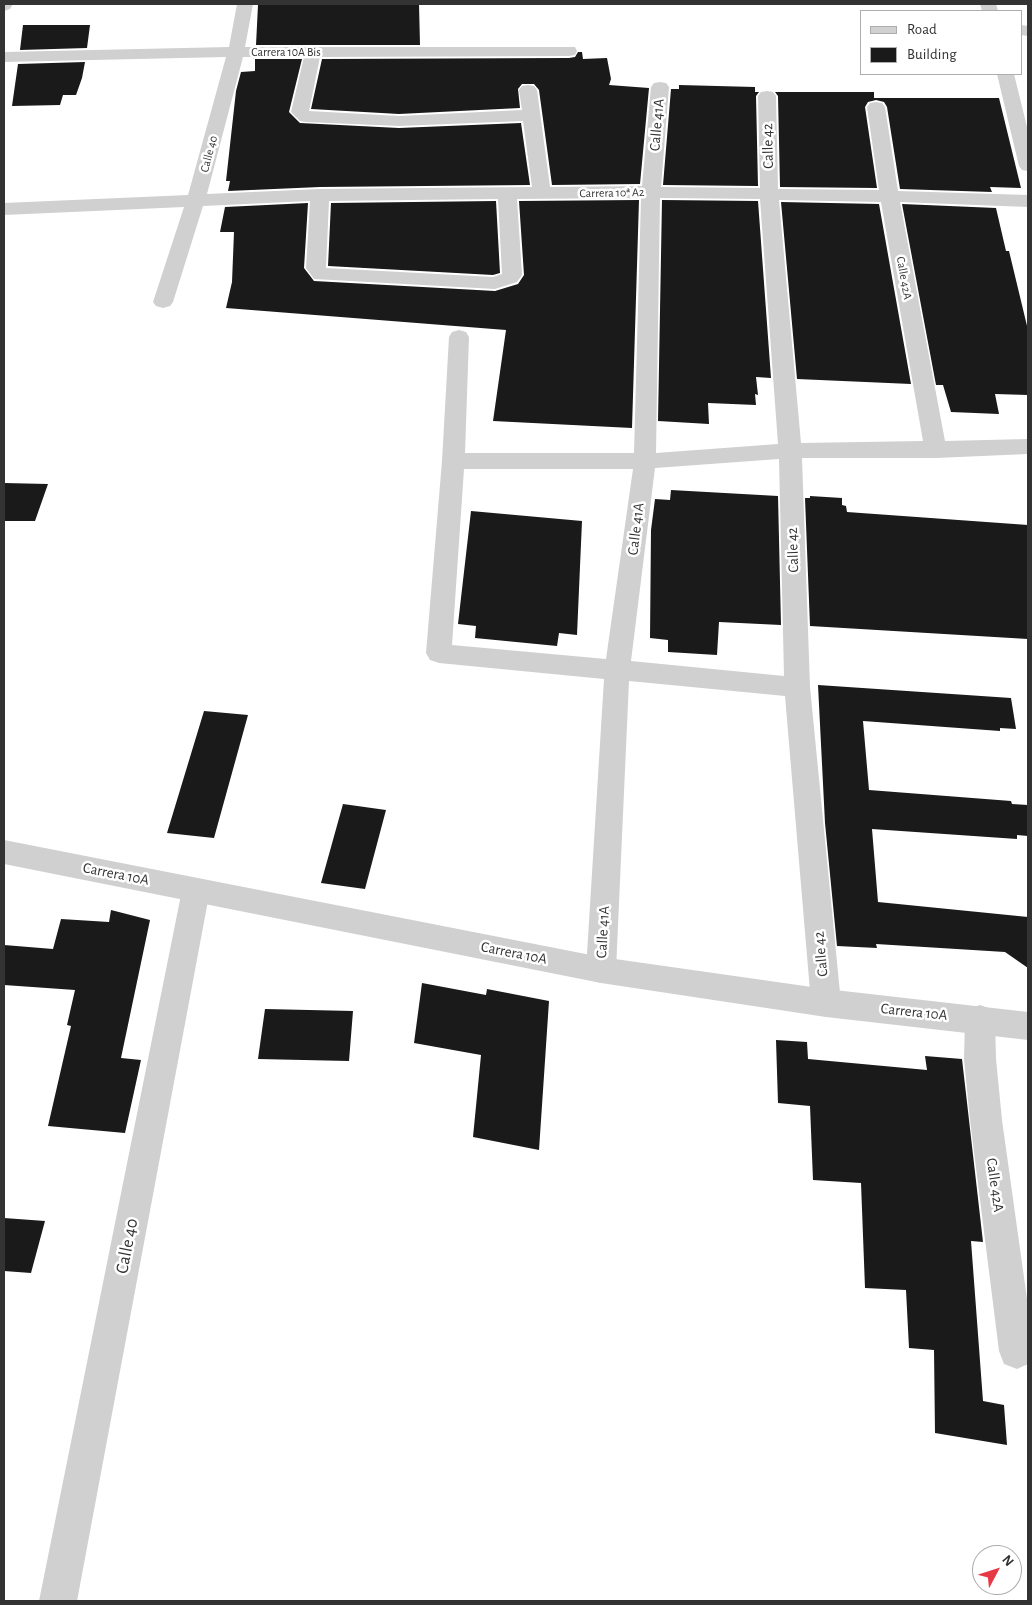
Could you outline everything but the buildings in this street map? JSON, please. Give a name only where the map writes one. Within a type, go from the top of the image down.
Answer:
[{"type":"street","name":"Calle 40","points":[[163,302],[196,199],[236,52],[245,4]]},
{"type":"street","name":"Carrera 10A Bis","points":[[4,57],[236,52],[569,51]]},
{"type":"street","points":[[312,52],[300,112],[306,117],[399,121],[531,115]]},
{"type":"street","points":[[1005,75],[1028,166]]},
{"type":"street","name":"Calle 41A","points":[[601,970],[618,671],[645,460],[651,192],[660,87]]},
{"type":"street","points":[[528,90],[542,194]]},
{"type":"street","name":"Calle 42","points":[[767,96],[769,193],[790,451],[797,687],[826,1003]]},
{"type":"street","name":"Calle 42A","points":[[876,107],[889,196],[936,450]]},
{"type":"street","name":"Carrera 10ª A2","points":[[4,208],[320,195],[651,192],[769,193],[1028,201]]},
{"type":"street","points":[[320,195],[316,268],[321,275],[495,283],[510,278],[512,275],[507,194]]},
{"type":"street","points":[[459,337],[440,653],[797,687]]},
{"type":"street","points":[[453,461],[645,460],[790,451],[1028,447]]},
{"type":"street","name":"Carrera 10A","points":[[4,852],[601,970],[826,1003],[980,1019],[1028,1026]]},
{"type":"street","name":"Calle 40","points":[[58,1601],[196,890]]},
{"type":"street","name":"Calle 42A","points":[[980,1019],[980,1060],[986,1120],[1017,1351]]}]
